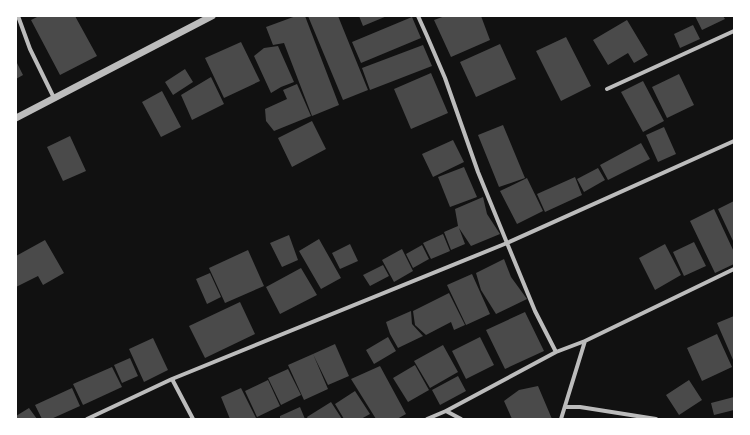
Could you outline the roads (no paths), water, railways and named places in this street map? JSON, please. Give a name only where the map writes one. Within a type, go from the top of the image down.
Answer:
[{"type":"street","points":[[18,16],[30,49],[54,98]]},
{"type":"street","points":[[16,118],[212,16]]},
{"type":"street","points":[[418,16],[445,78],[478,172],[507,243],[535,311],[556,352]]},
{"type":"street","points":[[607,89],[734,31]]},
{"type":"street","points":[[86,419],[172,379],[507,243],[734,141]]},
{"type":"street","points":[[427,419],[446,411],[556,352],[585,341],[734,269]]},
{"type":"street","points":[[561,419],[585,341]]},
{"type":"street","points":[[172,379],[193,419]]},
{"type":"street","points":[[565,407],[580,406],[656,419]]},
{"type":"street","points":[[446,411],[461,419]]}]
